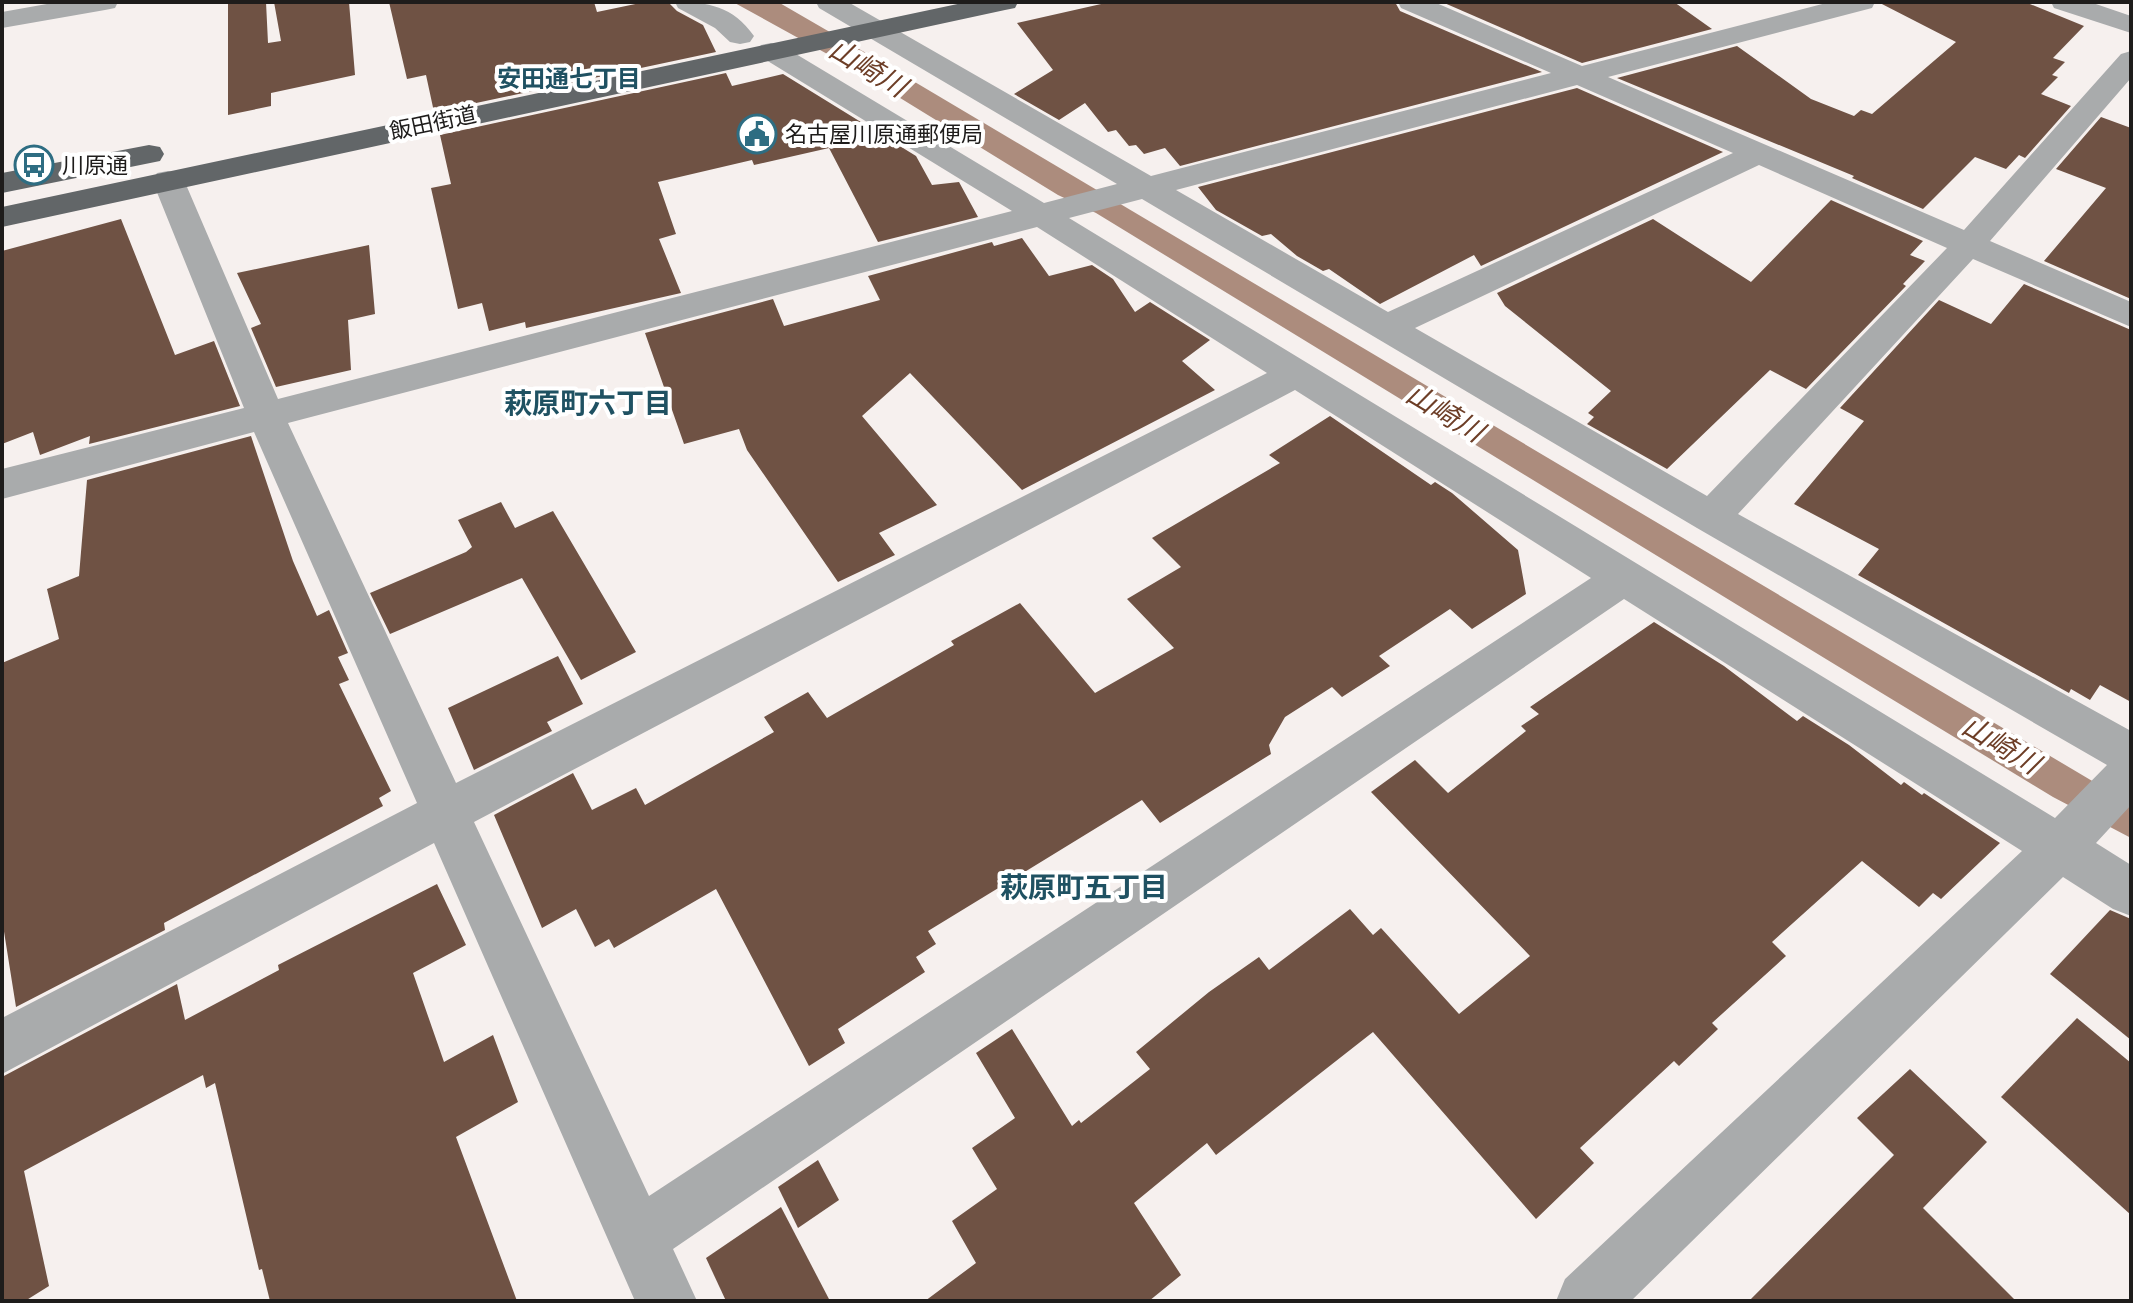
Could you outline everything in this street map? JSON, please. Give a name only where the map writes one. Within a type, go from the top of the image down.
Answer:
[{"type":"highway","name":"飯田街道","points":[[2,217],[176,164],[765,42],[860,16],[1005,2]]},
{"type":"highway","name":"飯田街道","points":[[289,127],[765,42]]},
{"type":"highway","name":"飯田街道","points":[[2,183],[176,164]]},
{"type":"street","points":[[2,20],[105,2]]},
{"type":"street","points":[[688,2],[765,42],[1624,577],[2064,842],[2131,892]]},
{"type":"street","points":[[1411,2],[2131,315]]},
{"type":"street","points":[[2,484],[1862,2]]},
{"type":"street","points":[[2064,2],[2131,25]]},
{"type":"street","points":[[860,16],[1144,187],[1711,517],[2131,755]]},
{"type":"street","points":[[1711,517],[1969,244],[2131,60]]},
{"type":"street","points":[[1386,327],[1759,153]]},
{"type":"street","points":[[176,164],[266,416],[666,1301]]},
{"type":"street","points":[[2,1047],[446,812],[1295,374]]},
{"type":"street","points":[[638,1238],[1624,577]]},
{"type":"street","points":[[1587,1301],[2064,842],[2131,772]]},
{"type":"water","name":"山崎川","points":[[733,2],[778,2],[2131,804],[2131,838],[2053,797],[1096,213],[1058,195],[840,61]]},
{"type":"building","points":[[228,2],[266,2],[268,43],[281,41],[274,2],[349,2],[355,75],[271,93],[271,106],[228,115]]},
{"type":"building","points":[[389,2],[594,2],[597,12],[645,2],[668,2],[677,11],[703,25],[716,52],[434,112],[426,75],[407,79]]},
{"type":"building","points":[[1110,2],[1395,2],[1400,11],[1542,72],[1180,166],[1165,148],[1144,154],[1136,145],[1129,146],[1116,130],[1108,132],[1085,103],[1059,120],[1014,94],[1053,70],[1017,23]]},
{"type":"building","points":[[1442,2],[1674,2],[1712,29],[1582,63]]},
{"type":"building","points":[[1878,2],[2025,2],[2084,26],[2053,58],[2065,62],[2052,75],[2058,77],[2041,94],[2071,106],[2025,158],[2019,155],[2006,169],[1975,157],[1923,209],[1852,178],[1854,176],[1617,78],[1737,46],[1811,99],[1854,116],[1861,110],[1872,114],[1956,42]]},
{"type":"building","points":[[726,73],[732,86],[783,74],[916,156],[932,185],[959,182],[978,217],[878,242],[829,148],[754,165],[752,160],[658,182],[676,234],[659,239],[681,293],[526,328],[525,322],[489,331],[482,303],[458,309],[431,188],[451,184],[440,135]]},
{"type":"building","points":[[1577,88],[1723,152],[1481,266],[1474,255],[1380,304],[1329,269],[1323,271],[1297,256],[1271,234],[1262,236],[1216,210],[1198,187]]},
{"type":"building","points":[[2101,117],[2131,128],[2131,299],[2044,261],[2106,188],[2056,169]]},
{"type":"building","points":[[1831,200],[1923,241],[1910,255],[1925,261],[1903,284],[1906,286],[1806,389],[1770,370],[1667,469],[1587,424],[1594,417],[1588,413],[1611,391],[1505,306],[1497,293],[1653,219],[1751,282]]},
{"type":"building","points":[[121,219],[175,355],[214,341],[240,406],[89,444],[90,436],[40,455],[33,432],[2,444],[2,251]]},
{"type":"building","points":[[1022,238],[1049,276],[1092,265],[1113,279],[1135,312],[1150,302],[1210,340],[1182,361],[1215,390],[1022,490],[910,373],[862,416],[937,505],[879,533],[895,555],[838,582],[747,450],[739,429],[684,444],[645,333],[773,299],[784,326],[880,300],[868,276],[992,242],[994,246]]},
{"type":"building","points":[[369,245],[375,314],[348,320],[351,370],[276,387],[251,328],[261,324],[237,273]]},
{"type":"building","points":[[2024,284],[2131,330],[2131,702],[2100,685],[2090,700],[2071,689],[2069,693],[1858,575],[1879,549],[1794,504],[1864,421],[1840,408],[1939,300],[1991,324]]},
{"type":"building","points":[[1330,416],[1431,485],[1435,482],[1452,493],[1518,550],[1526,594],[1472,629],[1450,609],[1379,656],[1390,666],[1342,697],[1332,687],[1285,717],[1269,745],[1271,754],[1160,823],[1142,800],[928,931],[936,944],[916,957],[925,972],[838,1029],[845,1043],[809,1066],[716,889],[614,948],[609,939],[595,947],[576,909],[542,928],[494,815],[573,773],[592,810],[636,788],[645,805],[774,732],[764,717],[808,692],[827,718],[954,645],[951,641],[1020,603],[1095,693],[1174,648],[1127,599],[1181,567],[1152,538],[1280,463],[1269,455]]},
{"type":"building","points":[[251,436],[293,561],[317,616],[329,610],[348,653],[338,657],[349,680],[339,684],[391,791],[379,798],[383,806],[164,923],[165,930],[16,1007],[2,919],[2,663],[59,639],[47,589],[79,576],[87,480]]},
{"type":"building","points":[[501,502],[515,528],[553,511],[636,652],[581,680],[522,578],[390,634],[370,593],[466,552],[472,547],[458,520]]},
{"type":"building","points":[[1654,622],[1724,666],[1797,721],[1803,716],[1849,745],[1901,785],[1904,782],[1922,795],[1924,793],[2000,843],[1941,899],[1933,893],[1919,907],[1862,861],[1772,942],[1786,956],[1712,1023],[1718,1029],[1679,1066],[1674,1061],[1580,1148],[1594,1163],[1536,1219],[1373,1032],[1216,1155],[1207,1143],[1134,1203],[1181,1275],[1149,1301],[925,1301],[976,1263],[952,1221],[997,1189],[972,1148],[1015,1118],[976,1053],[1012,1029],[1072,1126],[1079,1120],[1081,1123],[1150,1069],[1136,1052],[1209,992],[1259,957],[1269,970],[1350,909],[1373,935],[1381,928],[1459,1014],[1530,956],[1371,792],[1415,760],[1448,793],[1526,731],[1521,726],[1539,714],[1530,707]]},
{"type":"building","points":[[558,656],[583,704],[547,722],[552,731],[474,770],[448,708]]},
{"type":"building","points":[[437,884],[466,945],[413,973],[444,1062],[493,1035],[518,1102],[456,1137],[517,1301],[270,1301],[262,1269],[259,1270],[215,1083],[206,1088],[203,1075],[24,1171],[49,1286],[25,1301],[2,1301],[2,1077],[177,984],[185,1020],[279,970],[278,965]]},
{"type":"building","points":[[2110,910],[2131,919],[2131,1040],[2050,974]]},
{"type":"building","points":[[2077,1018],[2131,1063],[2131,1215],[2001,1097]]},
{"type":"building","points":[[1910,1069],[1987,1142],[1923,1208],[2016,1301],[1749,1301],[1894,1155],[1857,1118]]},
{"type":"building","points":[[818,1160],[839,1200],[798,1228],[778,1187]]},
{"type":"building","points":[[781,1207],[830,1301],[726,1301],[706,1258]]},
{"type":"place","name":"名古屋川原通郵便局","points":[[757,134]]},
{"type":"place","name":"川原通","points":[[34,165]]},
{"type":"district","name":"安田通七丁目","points":[[569,79]]},
{"type":"district","name":"萩原町六丁目","points":[[588,403]]},
{"type":"district","name":"萩原町五丁目","points":[[1084,887]]}]
